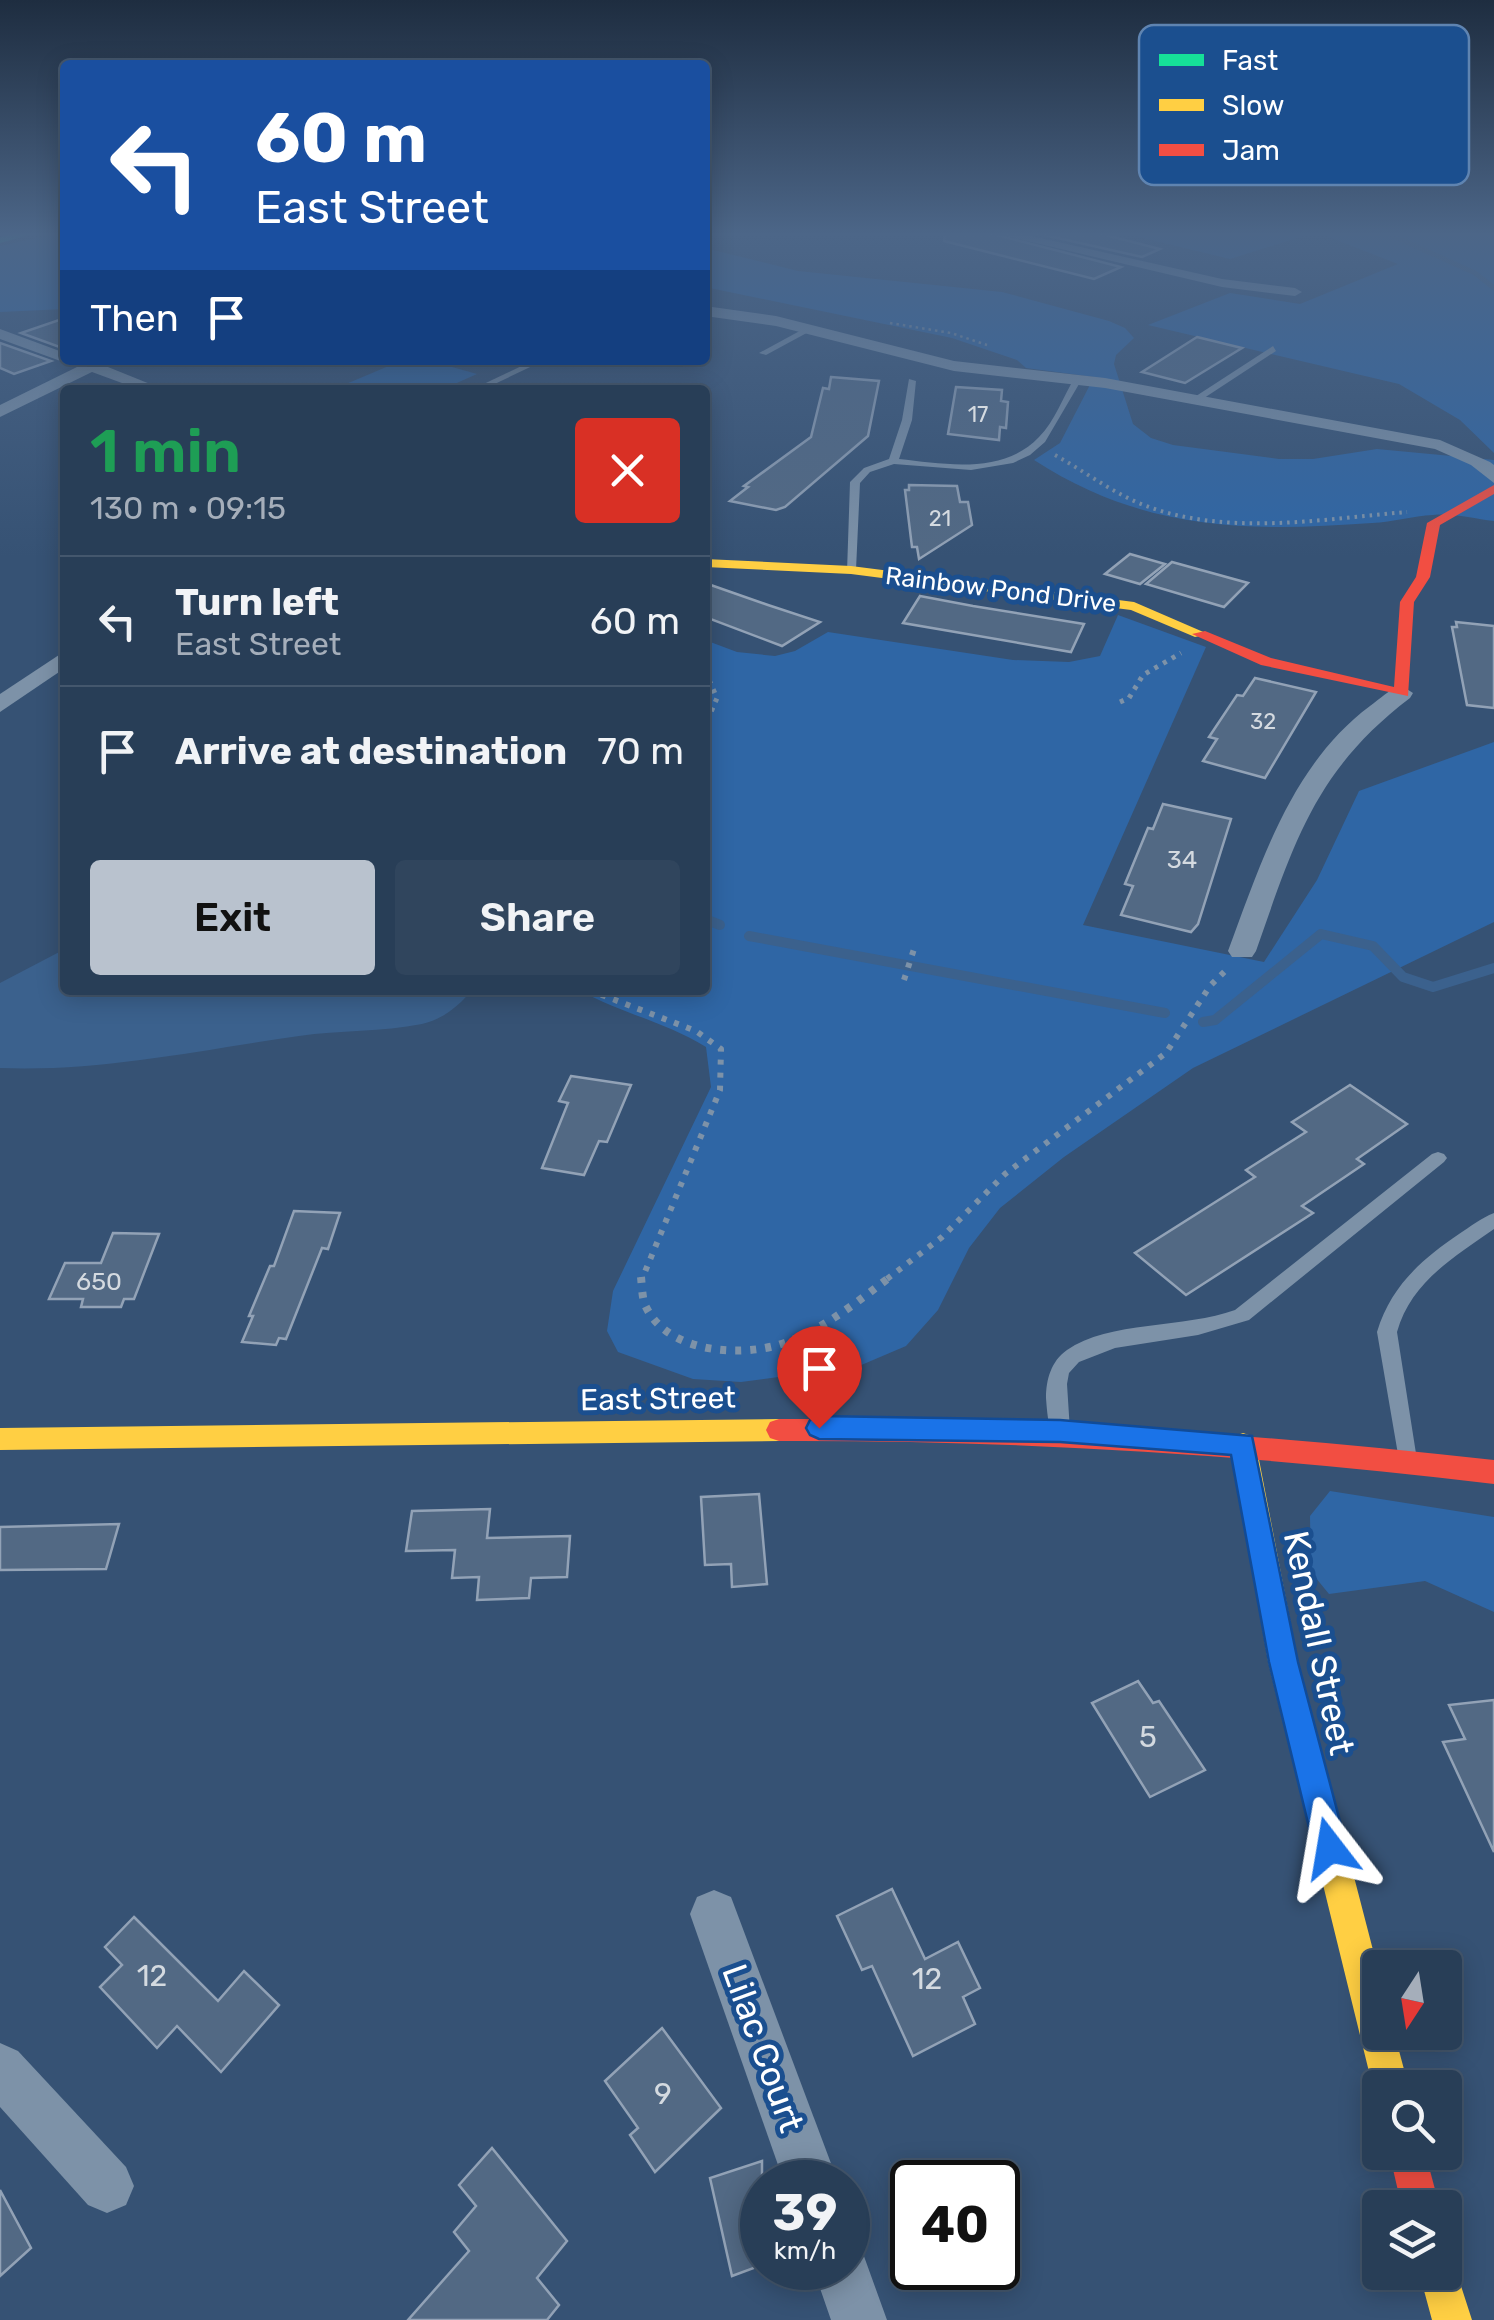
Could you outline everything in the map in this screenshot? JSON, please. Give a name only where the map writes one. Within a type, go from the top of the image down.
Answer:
[{"type":"street","points":[[17,340],[60,356]]},
{"type":"street","points":[[854,340],[954,366],[1078,379],[1440,445],[1491,470],[1494,477]]},
{"type":"street","points":[[89,365],[144,385]]},
{"type":"street","points":[[0,412],[92,366]]},
{"type":"street","points":[[1242,952],[1294,812],[1320,772],[1372,713],[1402,694],[1407,602],[1423,577],[1434,523],[1494,490]]},
{"type":"street","name":"Rainbow Pond Drive","points":[[710,562],[851,570],[1134,606],[1266,662],[1402,694]]},
{"type":"street","points":[[0,705],[60,662]]},
{"type":"street","name":"East Street","points":[[0,1439],[764,1428],[1060,1431],[1243,1444],[1494,1472]]},
{"type":"street","name":"Kendall Street","points":[[1243,1444],[1284,1662],[1386,2070]]},
{"type":"street","name":"Lilac Court","points":[[714,1914],[803,2160]]},
{"type":"street","points":[[0,2069],[107,2186]]},
{"type":"street","points":[[849,2290],[859,2320]]},
{"type":"street","points":[[1443,2290],[1452,2320]]},
{"type":"lane","points":[[763,353],[788,340]]},
{"type":"lane","points":[[1195,400],[1272,349]]},
{"type":"lane","points":[[486,385],[529,365]]},
{"type":"lane","points":[[851,570],[856,482],[867,470],[893,460],[976,467],[1011,460],[1036,445],[1050,429],[1078,379]]},
{"type":"lane","points":[[893,460],[907,420],[912,381]]},
{"type":"lane","points":[[1060,1431],[1056,1388],[1061,1367],[1078,1351],[1109,1340],[1222,1325],[1242,1314],[1438,1158]]},
{"type":"lane","points":[[1407,1460],[1387,1332],[1390,1312],[1413,1280],[1494,1220]]},
{"type":"path","points":[[973,340],[989,345]]},
{"type":"path","points":[[1036,445],[1150,508],[1205,519],[1303,519],[1421,508]]},
{"type":"path","points":[[1120,702],[1129,698],[1143,675],[1192,647],[1200,636]]},
{"type":"path","points":[[710,677],[719,698],[710,716]]},
{"type":"path","points":[[904,980],[914,950]]},
{"type":"path","points":[[602,995],[696,1030],[721,1048],[720,1090],[641,1275],[644,1306],[665,1331],[702,1348],[737,1350],[778,1346],[848,1309],[942,1237],[977,1198],[1166,1053],[1210,986],[1242,952]]},
{"type":"shaded area","points":[[959,340],[1132,340],[1116,355],[1114,364],[1133,424],[1151,438],[1173,445],[1279,459],[1313,459],[1377,449],[1494,460],[1494,521],[1441,515],[1326,526],[1239,526],[1156,514],[1116,501],[1034,460],[1060,443],[1094,377],[1026,368],[1017,360]]},
{"type":"shaded area","points":[[1213,340],[1494,340],[1494,453],[1460,420],[1399,384]]},
{"type":"shaded area","points":[[391,365],[445,365],[477,374],[452,385],[346,384]]},
{"type":"shaded area","points":[[1118,615],[1206,647],[1083,925],[1264,962],[1317,880],[1359,791],[1494,742],[1494,922],[1193,1068],[1064,1157],[1000,1208],[969,1248],[938,1310],[906,1346],[859,1366],[741,1382],[693,1379],[618,1352],[607,1331],[613,1291],[711,1087],[706,1047],[590,995],[710,995],[710,642],[737,652],[775,656],[795,651],[828,632],[1013,660],[1069,662],[1100,656]]},
{"type":"shaded area","points":[[60,952],[60,995],[467,995],[444,1015],[407,1027],[299,1036],[75,1067],[0,1068],[0,983]]},
{"type":"shaded area","points":[[1330,1491],[1494,1517],[1494,1612],[1425,1581],[1329,1594],[1311,1572],[1310,1516]]},
{"type":"building","points":[[41,340],[60,340],[60,347]]},
{"type":"building","points":[[1192,340],[1242,348],[1185,383],[1142,372]]},
{"type":"building","points":[[0,343],[51,361],[14,374],[0,368]]},
{"type":"building","points":[[831,377],[879,381],[868,436],[785,507],[776,510],[730,501],[748,487],[744,486],[811,437],[823,388],[829,389]]},
{"type":"building","points":[[956,387],[1002,390],[1001,401],[1008,402],[1006,428],[1000,427],[999,440],[948,434]]},
{"type":"building","points":[[909,485],[957,486],[960,502],[968,502],[972,525],[919,559],[917,547],[912,547],[905,490],[909,490]]},
{"type":"building","points":[[1130,554],[1165,564],[1140,584],[1105,574]]},
{"type":"building","points":[[1172,562],[1248,583],[1224,607],[1146,584]]},
{"type":"building","points":[[710,585],[820,622],[782,646],[710,619]]},
{"type":"building","points":[[920,596],[1084,624],[1071,652],[903,623]]},
{"type":"building","points":[[1456,622],[1494,626],[1494,708],[1467,705],[1452,627],[1457,627]]},
{"type":"building","points":[[1255,678],[1316,692],[1265,778],[1203,761],[1217,739],[1209,737],[1237,695],[1243,696]]},
{"type":"building","points":[[1163,804],[1231,819],[1198,924],[1191,932],[1121,915],[1133,886],[1125,884],[1148,828],[1153,829]]},
{"type":"building","points":[[571,1076],[631,1085],[607,1142],[599,1141],[584,1175],[542,1168],[568,1103],[559,1101]]},
{"type":"building","points":[[1350,1085],[1407,1124],[1357,1159],[1364,1164],[1302,1206],[1313,1213],[1186,1295],[1135,1253],[1255,1177],[1246,1170],[1306,1132],[1292,1122]]},
{"type":"building","points":[[294,1211],[340,1213],[328,1249],[322,1248],[286,1339],[279,1338],[276,1345],[242,1342],[253,1316],[249,1316],[270,1266],[274,1266]]},
{"type":"building","points":[[113,1233],[159,1234],[134,1299],[124,1299],[121,1307],[81,1307],[83,1299],[49,1299],[65,1263],[101,1263]]},
{"type":"building","points":[[759,1494],[767,1584],[732,1587],[731,1564],[705,1565],[701,1497]]},
{"type":"building","points":[[490,1509],[487,1538],[570,1536],[567,1577],[531,1578],[529,1598],[477,1600],[479,1577],[452,1578],[455,1550],[406,1551],[412,1511]]},
{"type":"building","points":[[119,1524],[106,1569],[0,1570],[0,1527]]},
{"type":"building","points":[[1138,1681],[1153,1703],[1159,1701],[1205,1770],[1150,1797],[1092,1703]]},
{"type":"building","points":[[1494,1700],[1494,1852],[1443,1742],[1465,1739],[1449,1705]]},
{"type":"building","points":[[892,1889],[925,1959],[958,1942],[980,1988],[963,1997],[975,2024],[913,2056],[872,1966],[862,1970],[837,1916]]},
{"type":"building","points":[[134,1917],[218,2001],[244,1971],[279,2005],[221,2072],[177,2026],[157,2048],[100,1987],[122,1965],[105,1947]]},
{"type":"building","points":[[662,2028],[721,2108],[655,2172],[630,2135],[638,2128],[605,2081]]},
{"type":"building","points":[[492,2148],[567,2241],[537,2278],[559,2305],[547,2320],[408,2320],[469,2251],[454,2232],[476,2206],[459,2185]]},
{"type":"building","points":[[740,2168],[740,2273],[732,2276],[710,2178]]},
{"type":"building","points":[[0,2190],[31,2248],[0,2276]]},
{"type":"waterway","points":[[710,921],[720,925]]},
{"type":"waterway","points":[[1203,1022],[1215,1020],[1321,934],[1373,946],[1403,977],[1433,987],[1494,968]]},
{"type":"waterway","points":[[749,936],[1165,1013]]},
{"type":"traffic: slow","points":[[710,563],[851,570],[1134,606],[1200,634]]},
{"type":"traffic: slow","points":[[0,1439],[779,1430]]},
{"type":"traffic: slow","points":[[1243,1444],[1283,1661],[1386,2070]]},
{"type":"traffic: slow","points":[[1443,2290],[1452,2320]]},
{"type":"traffic: jam","points":[[1200,634],[1266,662],[1402,693],[1407,602],[1423,577],[1434,523],[1494,489]]},
{"type":"traffic: jam","points":[[779,1430],[958,1431],[1137,1439],[1316,1452],[1494,1472]]},
{"type":"traffic: jam","points":[[1412,2170],[1416,2190]]},
{"type":"route","points":[[819,1428],[1060,1431],[1243,1444],[1284,1662],[1330,1848]]}]
